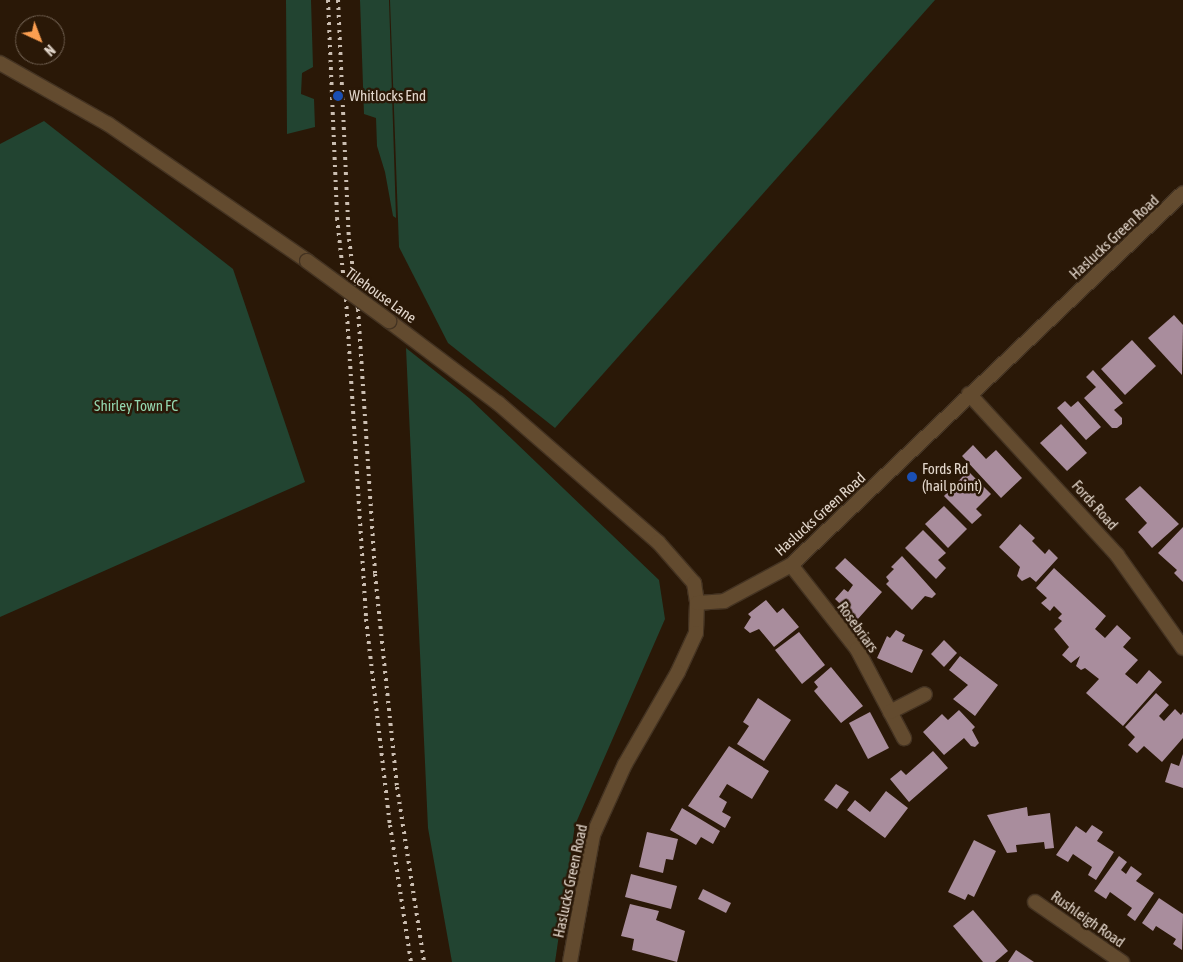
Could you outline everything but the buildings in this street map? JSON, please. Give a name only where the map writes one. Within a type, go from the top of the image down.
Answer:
[{"type":"street","name":"Tilehouse Lane","points":[[0,63],[108,124],[307,261],[498,402],[658,542],[694,583],[697,603]]},
{"type":"street","name":"Haslucks Green Road","points":[[570,962],[593,835],[625,764],[689,651],[696,633],[697,603],[724,600],[791,565],[833,529],[969,394],[1183,193]]},
{"type":"street","name":"Fords Road","points":[[969,394],[1117,555],[1183,648]]},
{"type":"street","name":"Rosebriars","points":[[791,565],[857,649],[904,738]]},
{"type":"street","points":[[890,712],[925,694]]},
{"type":"street","name":"Rushleigh Road","points":[[1035,902],[1122,962]]},
{"type":"green space","points":[[286,0],[311,0],[313,67],[302,73],[301,94],[314,99],[315,127],[287,134]]},
{"type":"green space","points":[[360,0],[389,0],[396,218],[393,216],[385,172],[377,146],[376,118],[364,114]]},
{"type":"green space","points":[[390,0],[935,0],[555,428],[448,343],[399,247]]},
{"type":"green space","name":"Shirley Town FC","points":[[44,121],[233,269],[305,482],[0,617],[0,144]]},
{"type":"green space","points":[[406,348],[469,398],[659,580],[665,619],[575,825],[555,962],[452,962],[428,828]]},
{"type":"railway","points":[[328,0],[337,218],[346,299],[366,619],[390,825],[411,962]]},
{"type":"railway","points":[[338,0],[349,239],[358,309],[375,574],[397,787],[424,962]]},
{"type":"place","name":"Whitlocks End","points":[[338,96]]},
{"type":"place","name":"Fords Rd (hail point)","points":[[912,477]]}]
